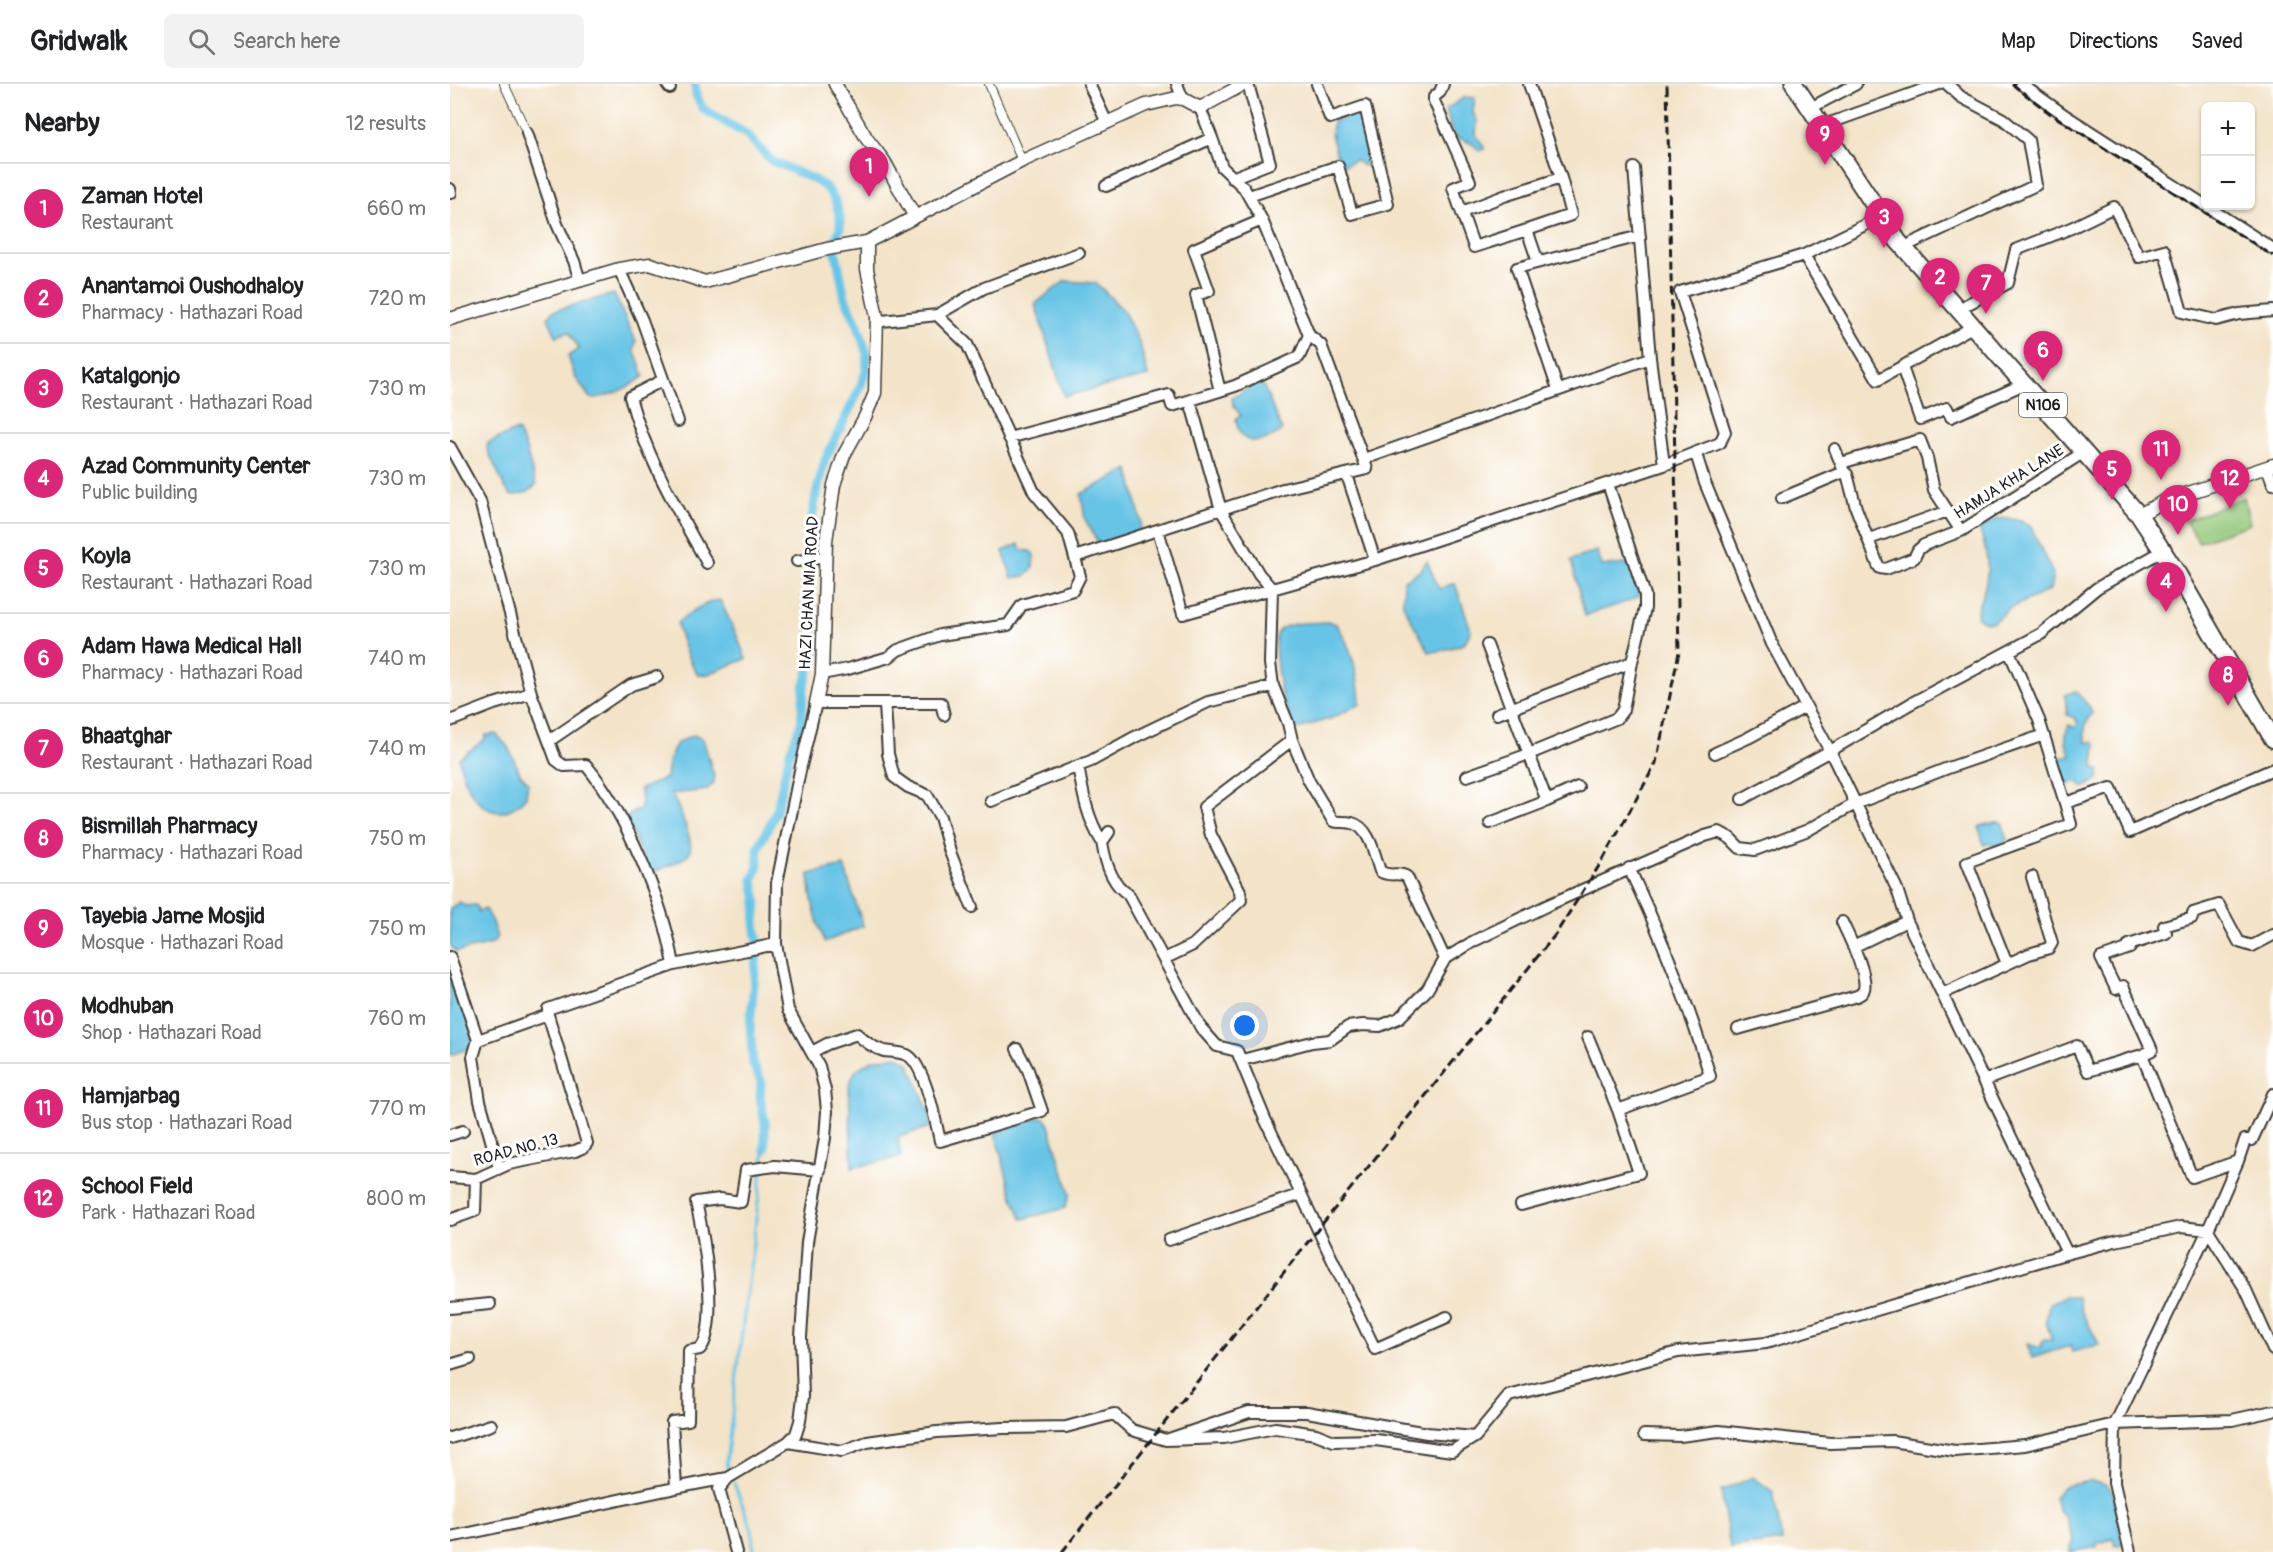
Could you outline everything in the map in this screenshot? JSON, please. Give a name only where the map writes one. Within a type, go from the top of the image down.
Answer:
[{"type":"highway","name":"N106","points":[[1794,84],[1881,217],[1922,269],[2084,452],[2142,513]]},
{"type":"highway","name":"N106","points":[[1806,84],[1872,188],[1912,243],[2142,513],[2273,719]]},
{"type":"highway","name":"N106","points":[[2166,549],[2273,739]]},
{"type":"street","points":[[504,84],[526,133],[557,225],[574,261],[580,281]]},
{"type":"street","points":[[835,84],[867,139],[884,161],[915,217]]},
{"type":"street","points":[[989,84],[1022,161]]},
{"type":"street","points":[[1089,84],[1107,123]]},
{"type":"street","points":[[1177,84],[1182,99]]},
{"type":"street","points":[[1200,108],[1246,84],[1270,163],[1232,178]]},
{"type":"street","points":[[1249,196],[1338,166],[1352,214],[1388,204],[1365,106],[1329,118],[1317,84]]},
{"type":"street","points":[[1443,84],[1434,101],[1470,181],[1453,188],[1474,247],[1571,215],[1529,84]]},
{"type":"street","points":[[1818,104],[1856,84]]},
{"type":"street","points":[[1830,123],[1939,84]]},
{"type":"street","points":[[1912,243],[2036,185],[2028,140],[2003,119],[1960,97],[1947,84]]},
{"type":"street","points":[[2021,84],[2273,249]]},
{"type":"street","points":[[450,319],[619,269],[650,264],[705,282],[827,249],[867,242],[1022,161],[1146,105],[1176,98],[1182,99],[1200,108],[1222,167],[1244,188],[1262,220],[1309,335],[1321,345],[1367,469],[1283,489],[1075,556]]},
{"type":"street","points":[[1106,186],[1212,138]]},
{"type":"street","points":[[1634,168],[1650,358],[1664,465]]},
{"type":"street","points":[[1462,212],[1561,178]]},
{"type":"street","points":[[1966,305],[2008,283],[2016,250],[2071,228],[2114,207],[2139,257],[2164,250],[2182,312],[2216,320],[2239,314],[2273,311]]},
{"type":"street","points":[[1158,530],[1183,615],[1375,560],[1696,454],[1720,443],[1725,432],[1680,292],[1804,255],[1881,217]]},
{"type":"street","points":[[1220,391],[1196,295],[1209,291],[1194,249],[1262,220]]},
{"type":"street","points":[[1527,230],[1538,262]]},
{"type":"street","points":[[1558,390],[1517,268],[1640,236]]},
{"type":"street","name":"HAZI CHAN MIA ROAD","points":[[816,703],[822,674],[826,557],[834,485],[844,455],[875,393],[877,317],[867,269],[867,242]]},
{"type":"street","points":[[877,317],[882,321],[937,315],[984,288],[1079,253]]},
{"type":"street","points":[[1804,255],[1878,380],[1974,326]]},
{"type":"street","points":[[619,269],[642,320],[678,421]]},
{"type":"street","points":[[822,674],[889,657],[897,650],[940,635],[1008,625],[1022,605],[1073,590],[1080,576],[1068,533],[1034,492],[967,344],[937,315]]},
{"type":"street","points":[[1009,438],[1168,395],[1172,406],[1220,391],[1299,357],[1309,335]]},
{"type":"street","points":[[1364,459],[1650,358]]},
{"type":"street","points":[[1902,367],[1920,419],[1947,408],[1951,417],[2024,384]]},
{"type":"street","points":[[663,380],[630,397],[648,453],[672,502],[707,563]]},
{"type":"street","points":[[1190,401],[1221,510],[1259,574],[1272,589],[1270,663],[1273,686],[1309,781],[1333,820],[1359,826],[1371,842],[1380,872],[1403,874],[1407,877],[1445,959]]},
{"type":"street","points":[[1782,498],[1843,467],[1920,441],[1927,458],[1934,490],[1961,531]]},
{"type":"street","points":[[450,447],[480,501],[531,693],[556,760],[567,766],[586,765],[615,809],[648,878],[664,918],[674,965]]},
{"type":"street","name":"HAMJA KHA LANE","points":[[1834,448],[1847,474],[1856,508],[1878,565],[1886,569],[1914,558],[1924,545],[1961,531],[2084,452]]},
{"type":"street","points":[[1696,454],[1705,483],[1772,644],[1830,752],[1897,889],[1906,921],[2067,1253]]},
{"type":"street","points":[[2142,513],[2164,501],[2270,466],[2273,484]]},
{"type":"street","points":[[1347,475],[1375,560]]},
{"type":"street","points":[[1467,776],[1529,754],[1617,718],[1623,710],[1645,608],[1645,595],[1608,484]]},
{"type":"street","points":[[1869,539],[1948,512]]},
{"type":"street","points":[[1742,799],[1830,752],[1910,704],[2041,634],[2097,588],[2166,549]]},
{"type":"street","points":[[797,561],[826,557]]},
{"type":"street","points":[[1487,645],[1547,801]]},
{"type":"street","points":[[2007,964],[1967,862],[2072,824],[2044,735],[2009,651]]},
{"type":"street","points":[[1497,714],[1632,662]]},
{"type":"street","points":[[549,741],[631,685],[657,677]]},
{"type":"street","points":[[992,801],[1078,766],[1208,702],[1273,686]]},
{"type":"street","points":[[450,721],[531,693]]},
{"type":"street","points":[[450,1537],[572,1512],[676,1487],[728,1478],[788,1442],[796,1434],[803,1398],[801,1337],[807,1242],[820,1170],[827,1111],[823,1082],[812,1052],[789,1010],[776,944],[777,882],[816,703],[941,704],[944,715]]},
{"type":"street","points":[[885,705],[888,754],[894,777],[908,787],[927,795],[940,817],[950,852],[972,906]]},
{"type":"street","points":[[1715,753],[1805,707]]},
{"type":"street","points":[[1242,1060],[1312,1042],[1330,1040],[1347,1027],[1380,1026],[1399,1018],[1427,990],[1445,959],[1484,936],[1629,868],[1705,836],[1719,832],[1730,838],[1740,848],[1755,850],[1808,830],[1855,804],[1948,768],[2044,735]]},
{"type":"street","points":[[1164,959],[1193,945],[1241,900],[1240,891],[1211,835],[1204,807],[1292,740]]},
{"type":"street","points":[[1078,766],[1092,826],[1102,842],[1104,855],[1119,888],[1128,894],[1201,1028],[1217,1046],[1237,1051],[1242,1060],[1265,1119],[1375,1349],[1447,1317]]},
{"type":"street","points":[[2065,803],[2111,788],[2130,832],[2273,770]]},
{"type":"street","points":[[1490,823],[1578,787]]},
{"type":"street","points":[[1102,842],[1109,832]]},
{"type":"street","points":[[1618,1110],[1710,1076],[1680,984],[1629,868]]},
{"type":"street","points":[[1941,994],[2049,948],[2052,944],[2031,877]]},
{"type":"street","points":[[1983,1081],[2077,1046],[2088,1071],[2152,1050],[2123,986],[2116,989],[2101,958],[2130,948],[2129,945],[2166,933],[2164,926],[2192,918],[2193,913],[2219,905],[2239,942],[2252,946],[2273,935]]},
{"type":"street","points":[[1853,947],[1906,921]]},
{"type":"street","points":[[1738,1029],[1857,996],[1863,992],[1862,972],[1842,922]]},
{"type":"street","points":[[478,1040],[548,1016],[550,1008],[674,965],[776,944]]},
{"type":"street","points":[[450,957],[478,1040],[473,1057],[478,1090],[499,1168]]},
{"type":"street","name":"ROAD NO. 13","points":[[450,1177],[476,1179],[499,1168],[526,1160],[584,1148],[587,1143],[548,1016]]},
{"type":"street","points":[[812,1052],[827,1044],[857,1034],[866,1042],[882,1050],[905,1054],[913,1058],[927,1089],[940,1141],[1042,1111],[1028,1070],[1017,1049]]},
{"type":"street","points":[[1521,1204],[1639,1173],[1618,1110],[1588,1037]]},
{"type":"street","points":[[2142,1055],[2192,1177],[2238,1161]]},
{"type":"street","points":[[2130,1552],[2114,1483],[2115,1424],[2208,1230],[2245,1140],[2252,1140],[2273,1094]]},
{"type":"street","points":[[450,1135],[463,1131]]},
{"type":"street","points":[[676,1487],[672,1422],[688,1420],[688,1351],[700,1350],[705,1344],[709,1311],[705,1240],[696,1202],[720,1199],[741,1202],[746,1170],[776,1166],[820,1170]]},
{"type":"street","points":[[450,1220],[476,1210],[476,1179]]},
{"type":"street","points":[[1169,1240],[1301,1194]]},
{"type":"street","points":[[788,1442],[842,1451],[867,1442],[937,1432],[1066,1427],[1114,1414],[1132,1430],[1166,1440],[1224,1438],[1275,1428],[1316,1434],[1334,1441],[1376,1440],[1452,1451],[1475,1437],[1509,1396],[1678,1352],[1766,1343],[2067,1253],[2181,1227],[2208,1230]]},
{"type":"street","points":[[2208,1230],[2246,1290],[2273,1350]]},
{"type":"street","points":[[450,1308],[490,1304]]},
{"type":"street","points":[[450,1365],[470,1359]]},
{"type":"street","points":[[1644,1435],[1680,1436],[1719,1431],[1830,1443],[1892,1441],[1955,1451],[2025,1445],[2115,1424],[2232,1420],[2273,1411]]},
{"type":"street","points":[[1166,1440],[1250,1412],[1307,1412],[1426,1433],[1475,1437]]},
{"type":"street","points":[[450,1438],[491,1425]]},
{"type":"street","points":[[728,1478],[720,1490],[736,1552]]},
{"type":"green space","points":[[2244,497],[2250,524],[2199,542],[2185,521]]},
{"type":"water","points":[[1465,97],[1475,98],[1473,112],[1477,121],[1476,135],[1485,149],[1480,151],[1471,143],[1457,138],[1451,129],[1446,109]]},
{"type":"water","points":[[1350,113],[1359,115],[1370,158],[1363,166],[1356,160],[1341,167],[1337,164],[1331,132],[1334,120],[1340,121]]},
{"type":"water","points":[[1065,281],[1096,283],[1123,310],[1140,344],[1148,376],[1064,396],[1035,304]]},
{"type":"water","points":[[614,294],[636,341],[634,349],[644,376],[618,391],[590,398],[575,377],[568,356],[579,349],[569,332],[556,336],[548,318],[553,311]]},
{"type":"water","points":[[1256,384],[1263,385],[1282,430],[1267,439],[1253,441],[1242,435],[1238,428],[1236,418],[1241,416],[1233,405],[1232,398]]},
{"type":"water","points":[[517,430],[525,446],[536,485],[528,492],[511,496],[487,449],[488,443]]},
{"type":"water","points":[[1129,469],[1141,521],[1139,536],[1099,545],[1085,519],[1081,494]]},
{"type":"water","points":[[1997,518],[2021,520],[2031,527],[2053,574],[2050,590],[2010,608],[1993,622],[1985,622],[1978,618],[1977,614],[1987,572],[1984,543],[1979,529]]},
{"type":"water","points":[[1019,544],[1021,550],[1030,551],[1034,555],[1033,569],[1025,576],[1012,578],[1003,551]]},
{"type":"water","points":[[1597,551],[1602,566],[1627,564],[1635,568],[1643,594],[1585,616],[1571,560]]},
{"type":"water","points":[[1427,561],[1439,589],[1455,583],[1471,631],[1464,644],[1429,652],[1403,605],[1404,580],[1420,571]]},
{"type":"water","points":[[720,600],[746,659],[708,674],[698,675],[685,650],[677,623],[697,608]]},
{"type":"water","points":[[1329,622],[1336,624],[1350,652],[1356,673],[1360,704],[1332,718],[1298,729],[1294,727],[1281,693],[1276,660],[1277,634],[1279,630],[1290,625]]},
{"type":"water","points":[[2075,691],[2089,706],[2092,713],[2086,724],[2085,735],[2087,743],[2092,741],[2096,744],[2094,767],[2100,770],[2098,780],[2083,788],[2077,781],[2064,786],[2056,762],[2061,758],[2071,756],[2066,733],[2069,725],[2075,728],[2078,722],[2067,715],[2065,695]]},
{"type":"water","points":[[496,734],[508,747],[521,775],[528,782],[526,797],[513,808],[500,812],[482,805],[475,797],[464,778],[459,758],[484,740],[486,735]]},
{"type":"water","points":[[693,735],[703,739],[714,783],[706,790],[671,794],[685,824],[690,849],[682,859],[654,872],[646,868],[626,817],[641,808],[640,789],[666,778],[668,762],[677,743]]},
{"type":"water","points":[[2002,822],[2008,840],[1996,847],[1991,843],[1984,845],[1980,826]]},
{"type":"water","points":[[844,866],[863,926],[825,942],[814,909],[809,874]]},
{"type":"water","points":[[460,902],[465,906],[476,905],[479,912],[485,909],[497,937],[492,944],[456,952],[450,945],[450,908]]},
{"type":"water","points":[[450,965],[469,1017],[473,1047],[450,1055]]},
{"type":"water","points":[[897,1056],[909,1063],[930,1115],[931,1127],[898,1137],[901,1157],[852,1168],[849,1085],[856,1070],[872,1060]]},
{"type":"water","points":[[1043,1117],[1048,1122],[1070,1194],[1065,1208],[1022,1219],[1012,1195],[995,1133],[1013,1125]]},
{"type":"water","points":[[2065,1296],[2078,1297],[2084,1316],[2099,1345],[2072,1352],[2072,1345],[2032,1358],[2027,1344],[2040,1348],[2043,1340],[2052,1340],[2046,1322],[2049,1304]]},
{"type":"water","points":[[1753,1477],[1773,1492],[1782,1541],[1730,1548],[1721,1491]]},
{"type":"water","points":[[2090,1481],[2107,1485],[2114,1494],[2122,1544],[2115,1546],[2113,1539],[2097,1543],[2097,1547],[2070,1552],[2073,1539],[2065,1515],[2059,1511],[2054,1497],[2064,1486]]},
{"type":"waterway","points":[[695,84],[696,95],[703,109],[746,134],[772,161],[813,179],[827,188],[835,200],[840,217],[840,229],[834,243],[845,298],[858,325],[867,355],[866,371],[825,460],[816,495],[806,554],[810,581],[808,607],[815,652],[804,687],[801,724],[790,752],[776,812],[758,848],[758,866],[753,880],[757,901],[755,923],[758,943],[750,1024],[753,1064],[761,1081],[760,1098],[765,1122],[765,1149]]},
{"type":"waterway","points":[[763,1164],[765,1149]]},
{"type":"waterway","points":[[728,1469],[726,1463],[762,1170]]},
{"type":"waterway","points":[[734,1483],[752,1530],[754,1552]]},
{"type":"railway","points":[[1062,1552],[1555,935],[1604,858],[1656,763],[1679,652],[1667,84]]},
{"type":"railway","points":[[2012,84],[2051,114],[2273,256]]},
{"type":"place","name":"Tayebia Jame Mosjid","points":[[1825,165]]},
{"type":"place","name":"Zaman Hotel","points":[[869,197]]},
{"type":"place","name":"Katalgonjo","points":[[1884,248]]},
{"type":"place","name":"Anantamoi Oushodhaloy","points":[[1940,308]]},
{"type":"place","name":"Bhaatghar","points":[[1986,314]]},
{"type":"place","name":"Adam Hawa Medical Hall","points":[[2043,381]]},
{"type":"place","name":"Hamjarbag","points":[[2161,480]]},
{"type":"place","name":"Koyla","points":[[2112,500]]},
{"type":"place","name":"School Field","points":[[2230,509]]},
{"type":"place","name":"Modhuban","points":[[2178,535]]},
{"type":"place","name":"Azad Community Center","points":[[2166,612]]},
{"type":"place","name":"Bismillah Pharmacy","points":[[2228,706]]}]
